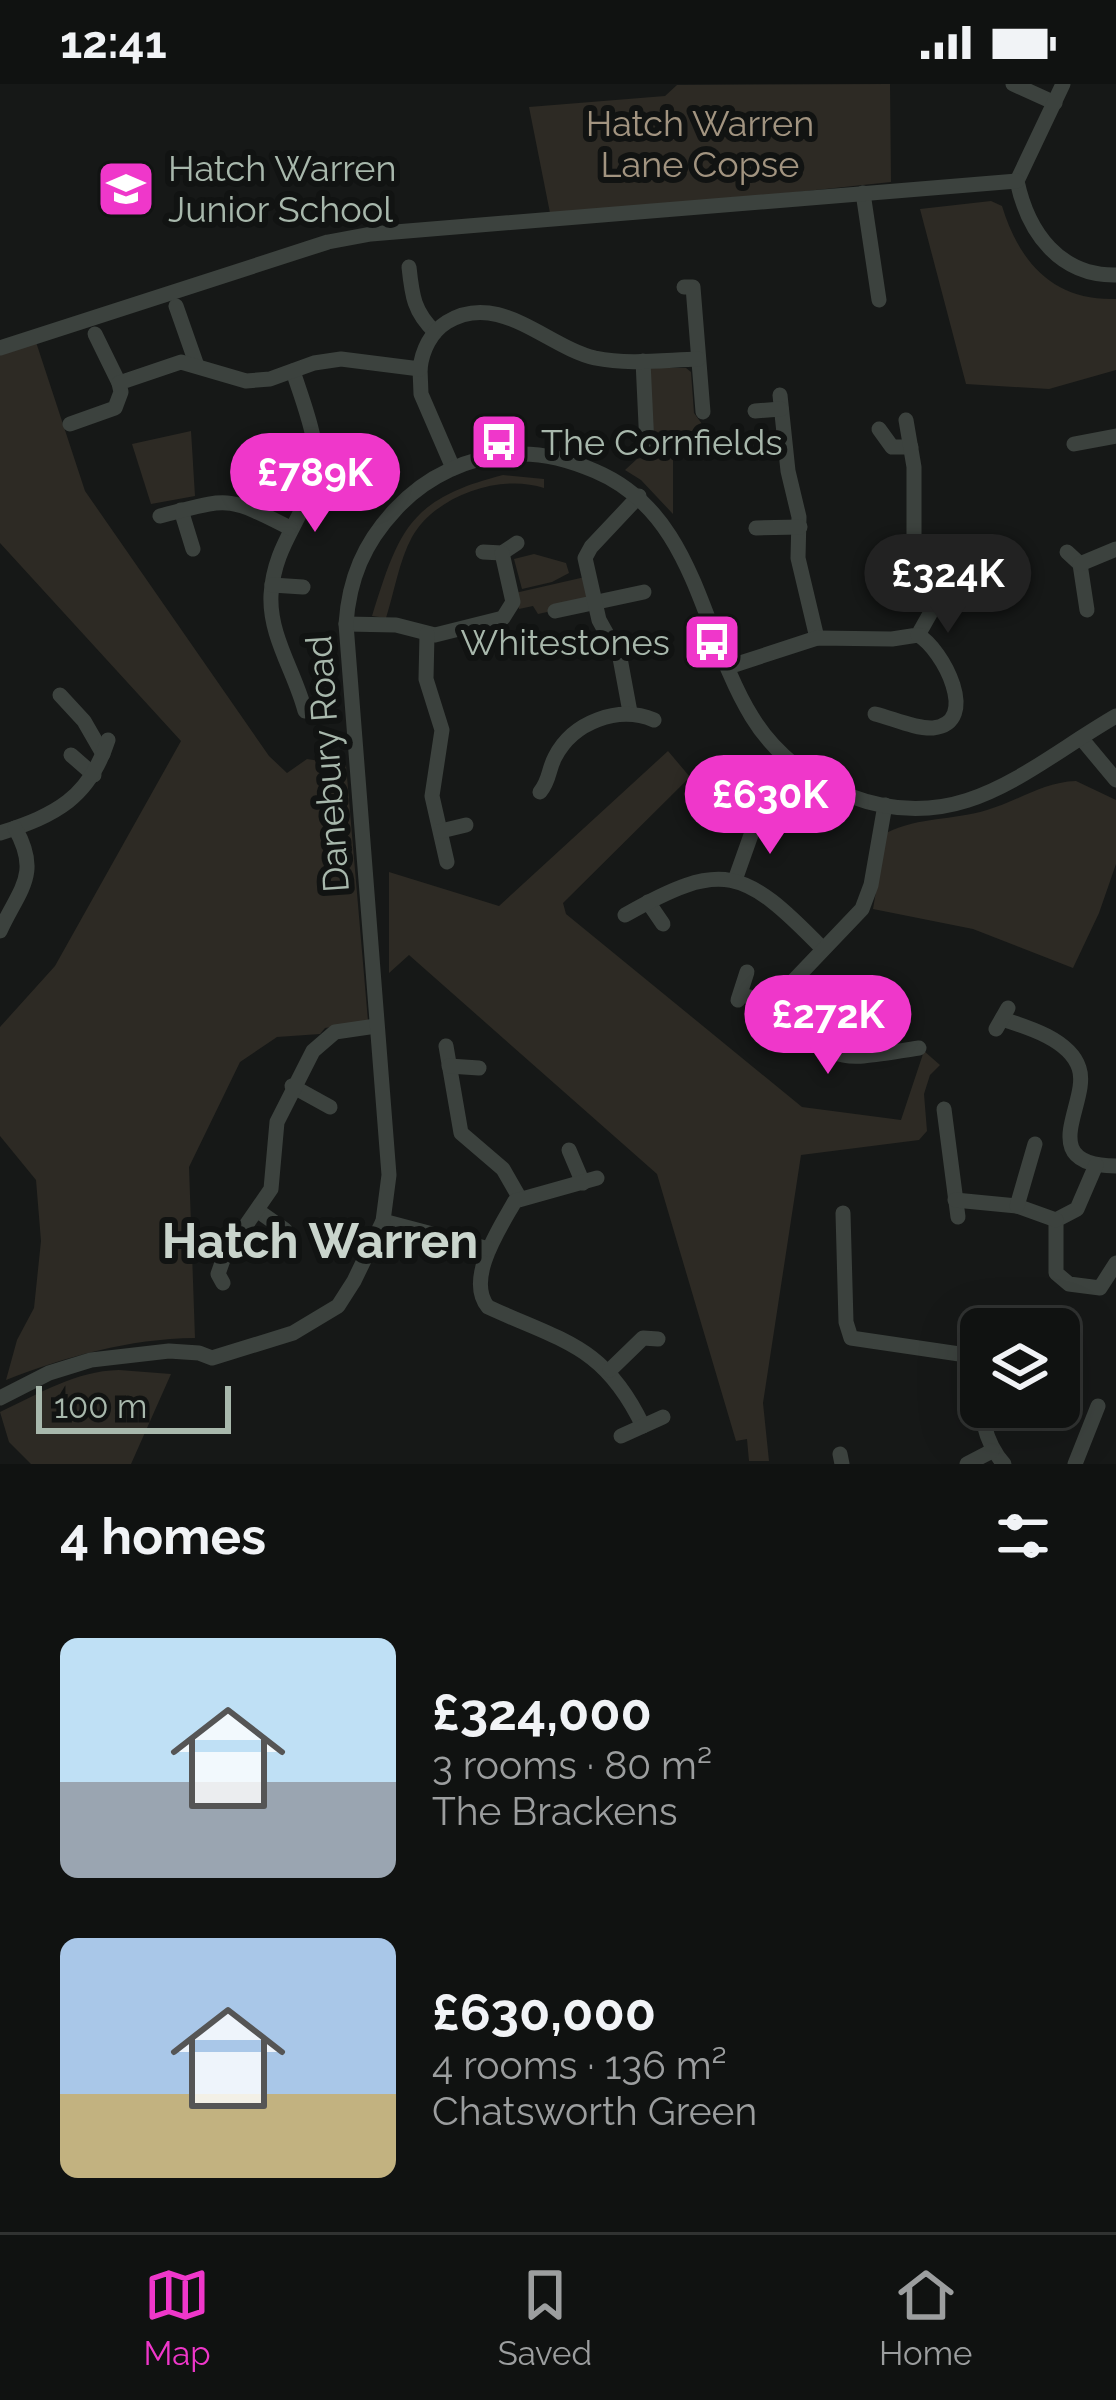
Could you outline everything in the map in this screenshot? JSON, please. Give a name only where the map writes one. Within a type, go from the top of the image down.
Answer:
[{"type":"street","points":[[1013,84],[1055,103]]},
{"type":"street","points":[[1064,84],[1017,182],[1035,231],[1058,257],[1084,272],[1116,275]]},
{"type":"street","points":[[0,348],[328,242],[371,234],[1017,182]]},
{"type":"street","points":[[863,193],[879,300]]},
{"type":"street","points":[[409,267],[418,316],[435,332]]},
{"type":"street","points":[[684,287],[693,287],[703,412]]},
{"type":"street","points":[[176,305],[196,364]]},
{"type":"street","points":[[453,468],[422,394],[420,368],[435,332],[455,317],[495,313],[582,354],[643,361],[698,359]]},
{"type":"street","points":[[70,424],[115,408],[121,392],[94,334]]},
{"type":"street","points":[[119,383],[170,364],[196,364],[246,381],[341,359],[420,368]]},
{"type":"street","points":[[643,361],[647,446]]},
{"type":"street","points":[[293,371],[316,467],[272,585],[274,627],[305,711]]},
{"type":"street","points":[[755,411],[781,402],[800,527],[798,558],[817,638]]},
{"type":"street","points":[[906,420],[914,542],[933,597],[932,612],[918,635]]},
{"type":"street","points":[[879,429],[892,447],[911,447]]},
{"type":"street","points":[[1086,446],[1116,436]]},
{"type":"street","name":"Danebury Road","points":[[0,1398],[50,1373],[91,1360],[169,1351],[212,1358],[293,1333],[338,1306],[362,1268],[382,1221],[389,1175],[346,624],[354,576],[374,535],[408,496],[453,468],[496,456],[549,457],[592,469],[639,496],[665,525],[682,554],[752,717],[782,754],[838,792],[885,805],[934,807],[978,798],[1028,775],[1116,716]]},
{"type":"street","points":[[630,712],[617,649],[599,620],[586,554],[639,496]]},
{"type":"street","points":[[160,516],[203,502],[228,501],[290,528]]},
{"type":"street","points":[[181,510],[193,549]]},
{"type":"street","points":[[756,528],[800,527]]},
{"type":"street","points":[[483,553],[502,553],[517,543]]},
{"type":"street","points":[[1087,610],[1074,558],[1116,549]]},
{"type":"street","points":[[346,624],[396,625],[427,634],[486,624],[510,612],[513,602],[502,553]]},
{"type":"street","points":[[272,585],[303,587]]},
{"type":"street","points":[[555,611],[644,592]]},
{"type":"street","points":[[254,631],[274,627]]},
{"type":"street","points":[[427,634],[426,679],[442,730],[432,786],[447,862]]},
{"type":"street","points":[[728,667],[817,638],[918,635],[934,646],[945,663],[953,685],[954,711],[944,724],[932,728],[879,715],[877,695]]},
{"type":"street","points":[[0,932],[30,875],[29,860],[7,830],[63,807],[94,775],[105,747],[60,695]]},
{"type":"street","points":[[540,792],[550,776],[562,733],[630,712],[654,720]]},
{"type":"street","points":[[1081,738],[1116,780]]},
{"type":"street","points":[[71,755],[94,775]]},
{"type":"street","points":[[747,972],[739,999],[766,1001],[780,995],[862,909],[872,885],[885,805]]},
{"type":"street","points":[[737,808],[774,826]]},
{"type":"street","points":[[735,880],[757,818]]},
{"type":"street","points":[[441,831],[466,825]]},
{"type":"street","points":[[625,915],[672,887],[702,879],[735,880],[765,895],[822,948]]},
{"type":"street","points":[[648,902],[663,924]]},
{"type":"street","points":[[780,995],[821,1046],[860,1059],[896,1057],[919,1048]]},
{"type":"street","points":[[1002,1019],[1046,1036],[1075,1060],[1081,1085],[1069,1120],[1070,1138],[1077,1153],[1096,1166],[1116,1166]]},
{"type":"street","points":[[223,1283],[218,1274],[224,1257],[273,1182],[274,1130],[317,1044],[329,1034],[376,1026]]},
{"type":"street","points":[[446,1046],[461,1133],[502,1169],[519,1197]]},
{"type":"street","points":[[449,1066],[479,1068]]},
{"type":"street","points":[[292,1086],[330,1107]]},
{"type":"street","points":[[944,1109],[956,1209],[1017,1206],[1056,1220],[1077,1209],[1096,1166]]},
{"type":"street","points":[[1017,1206],[1035,1144]]},
{"type":"street","points":[[568,1150],[590,1180],[519,1197],[490,1249],[480,1298],[488,1307],[545,1330],[610,1370],[625,1388],[643,1426]]},
{"type":"street","points":[[257,1211],[285,1230]]},
{"type":"street","points":[[843,1213],[846,1322],[851,1338],[973,1356],[977,1361],[981,1417],[998,1458],[968,1464]]},
{"type":"street","points":[[1056,1220],[1056,1273],[1069,1284],[1103,1295],[1116,1263]]},
{"type":"street","points":[[382,1221],[490,1249]]},
{"type":"street","points":[[845,1238],[867,1240]]},
{"type":"street","points":[[610,1370],[651,1338],[636,1316]]},
{"type":"street","points":[[1076,1464],[1092,1441],[1098,1406]]},
{"type":"street","points":[[621,1436],[664,1417]]},
{"type":"green space","name":"Hatch Warren Lane Copse","points":[[890,84],[891,182],[551,218],[529,107],[665,96],[677,85]]},
{"type":"green space","points":[[991,201],[1002,206],[1018,244],[1042,274],[1074,293],[1116,299],[1116,370],[1049,389],[966,384],[920,209]]},
{"type":"green space","points":[[35,339],[85,491],[269,756],[287,773],[307,759],[346,765],[368,1021],[325,1028],[320,1034],[277,1037],[240,1062],[189,1167],[195,1338],[99,1350],[6,1380],[17,1340],[34,1308],[41,1241],[36,1180],[0,1136],[0,1027],[55,966],[181,741],[0,543],[0,350]]},
{"type":"green space","points":[[647,368],[691,372],[694,413],[702,424],[704,446],[692,456],[673,456],[673,514],[625,470],[637,459],[652,455]]},
{"type":"green space","points":[[191,431],[195,496],[151,504],[132,444]]},
{"type":"green space","points":[[503,475],[544,479],[544,488],[489,486],[436,510],[407,546],[386,618],[372,616],[391,561],[412,522],[447,495]]},
{"type":"green space","points":[[534,554],[566,563],[569,573],[522,589],[514,559]]},
{"type":"green space","points":[[585,577],[592,602],[538,614],[533,606],[519,609],[515,593]]},
{"type":"green space","points":[[668,751],[690,777],[563,903],[566,914],[802,1107],[901,1120],[924,1051],[940,1065],[930,1075],[924,1094],[927,1131],[919,1140],[801,1155],[763,1403],[769,1461],[749,1461],[747,1439],[736,1441],[657,1174],[409,955],[389,973],[389,872],[499,906]]},
{"type":"green space","points":[[1076,781],[1116,800],[1116,864],[1073,968],[973,929],[873,909],[886,833],[987,810],[1042,788]]},
{"type":"green space","points":[[119,1370],[171,1374],[131,1464],[31,1464],[9,1442],[0,1412],[72,1379]]},
{"type":"place","name":"Hatch Warren Junior School","points":[[126,189]]},
{"type":"place","name":"The Cornfields","points":[[499,442]]},
{"type":"place","name":"Whitestones","points":[[712,642]]},
{"type":"district","name":"Hatch Warren","points":[[320,1241]]}]
